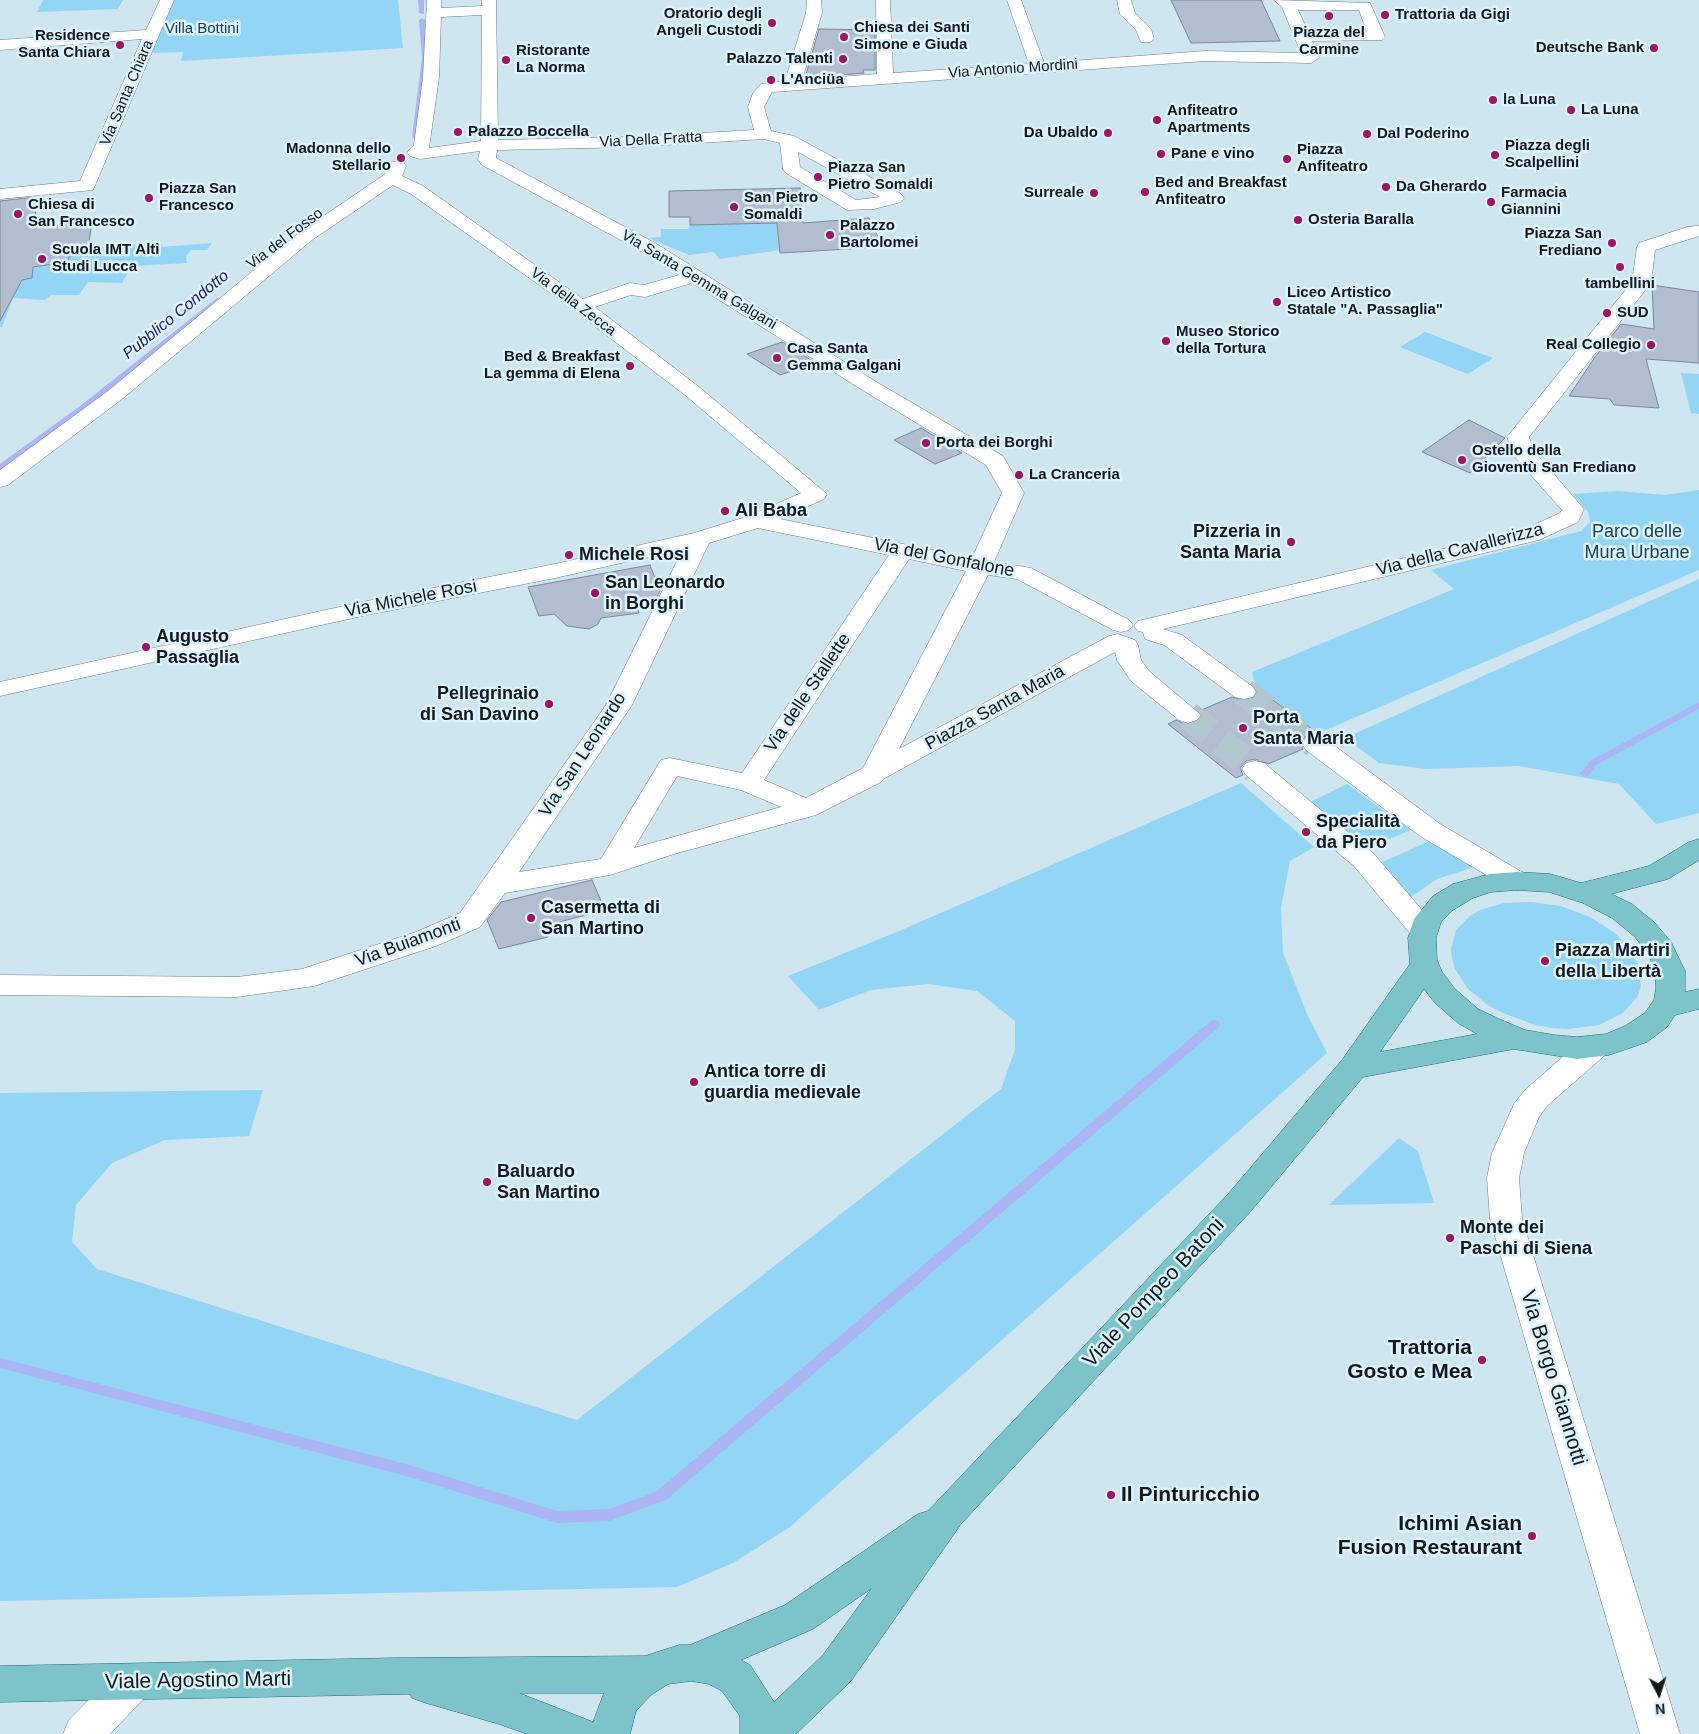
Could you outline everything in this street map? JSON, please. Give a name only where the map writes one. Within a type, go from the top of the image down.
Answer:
[{"type":"main road","points":[[1581,892],[1658,873],[1699,848]]},
{"type":"main road","points":[[1517,881],[1550,883],[1581,892],[1622,911],[1638,923],[1656,943],[1670,971],[1671,988],[1666,1006],[1656,1020],[1640,1032],[1609,1044],[1594,1047],[1554,1046],[1514,1038],[1488,1027],[1460,1010],[1439,990],[1425,965],[1421,946],[1423,930],[1432,913],[1456,894],[1482,884],[1517,881]]},
{"type":"main road","name":"Viale Pompeo Batoni","points":[[768,1734],[837,1668],[948,1513],[1240,1202],[1318,1112],[1353,1068],[1425,965]]},
{"type":"main road","points":[[1666,1006],[1699,999]]},
{"type":"main road","points":[[1353,1068],[1514,1038]]},
{"type":"main road","name":"Viale Pompeo Batoni","points":[[691,1663],[798,1618],[948,1513]]},
{"type":"main road","points":[[610,1734],[612,1719],[622,1698],[637,1682],[648,1674],[668,1665],[691,1663],[715,1667],[736,1678],[751,1696],[756,1706],[760,1717],[760,1734]]},
{"type":"main road","name":"Viale Agostino Marti","points":[[0,1684],[132,1683],[396,1676],[648,1674]]},
{"type":"main road","name":"Viale Agostino Marti","points":[[396,1676],[499,1706],[578,1734]]},
{"type":"street","name":"Via Santa Chiara","points":[[0,194],[87,186],[167,0]]},
{"type":"street","points":[[792,85],[814,13],[814,0]]},
{"type":"street","points":[[883,0],[885,80]]},
{"type":"street","points":[[1014,0],[1038,67]]},
{"type":"street","points":[[1124,0],[1128,14],[1143,29],[1146,39]]},
{"type":"street","points":[[1285,3],[1365,6],[1377,37],[1303,36],[1285,3]]},
{"type":"street","points":[[418,153],[422,146],[431,77],[434,7],[490,5],[490,146]]},
{"type":"street","points":[[0,45],[153,34]]},
{"type":"street","name":"Via Antonio Mordini","points":[[764,134],[756,107],[761,93],[767,88],[1205,56],[1311,58],[1303,36]]},
{"type":"street","points":[[764,134],[788,140],[895,198],[874,204],[853,206],[792,169],[788,140]]},
{"type":"street","name":"Via Della Fratta","points":[[393,170],[383,161],[384,156],[399,151],[418,153],[490,146],[632,142],[764,134]]},
{"type":"street","name":"Via Santa Gemma Galgani","points":[[490,146],[486,159],[488,161],[696,276],[871,387],[946,430],[995,461],[1013,493],[980,567]]},
{"type":"street","name":"Via della Zecca","points":[[393,170],[417,190],[580,306],[692,391],[738,432],[816,494]]},
{"type":"street","name":"Via del Fosso","points":[[0,480],[102,394],[393,170]]},
{"type":"street","name":"Via della Cavallerizza","points":[[1150,630],[1531,535],[1570,517],[1573,509],[1523,452],[1518,437],[1641,283],[1646,247],[1696,231]]},
{"type":"street","points":[[580,306],[624,284],[645,291],[696,276]]},
{"type":"street","name":"Via del Fosso","points":[[7,452],[102,394]]},
{"type":"street","name":"Via Michele Rosi","points":[[0,689],[352,611],[554,571],[700,539],[757,521],[816,494]]},
{"type":"street","name":"Via del Gonfalone","points":[[757,521],[980,567],[1023,573],[1122,637]]},
{"type":"street","name":"Via San Leonardo","points":[[496,885],[619,705],[700,539]]},
{"type":"street","name":"Via delle Stallette","points":[[748,783],[903,551]]},
{"type":"street","name":"Piazza Santa Maria","points":[[872,776],[980,567]]},
{"type":"street","points":[[1122,637],[1147,644],[1153,640],[1150,630]]},
{"type":"street","points":[[1150,630],[1173,640],[1244,692]]},
{"type":"street","points":[[1122,637],[1129,660],[1140,676],[1188,715]]},
{"type":"street","name":"Piazza Santa Maria","points":[[807,809],[847,790],[1122,637]]},
{"type":"street","points":[[1315,744],[1430,830],[1517,881]]},
{"type":"street","points":[[610,866],[670,766],[748,783],[807,809]]},
{"type":"street","points":[[1255,769],[1364,860],[1423,930]]},
{"type":"street","points":[[496,885],[610,866],[664,848],[807,809]]},
{"type":"street","name":"Via Buiamonti","points":[[0,985],[237,987],[304,979],[426,939],[470,920],[496,885]]},
{"type":"street","name":"Via Borgo Giannotti","points":[[1594,1047],[1536,1098],[1525,1112],[1508,1153],[1502,1178],[1506,1219],[1660,1734]]},
{"type":"street","points":[[83,1734],[132,1683]]},
{"type":"green space","points":[[43,0],[123,0],[118,9],[37,12]]},
{"type":"green space","name":"Villa Bottini","points":[[171,0],[398,0],[403,48],[181,61],[183,52],[150,53]]},
{"type":"green space","points":[[777,223],[780,250],[719,259],[714,252],[689,255],[648,238],[661,237],[661,229],[689,229],[690,225]]},
{"type":"green space","points":[[212,243],[207,250],[191,250],[186,256],[187,263],[132,266],[122,283],[88,282],[79,295],[51,295],[45,300],[13,298],[2,327],[0,327],[0,298],[13,297],[22,280],[30,278],[33,267],[68,262],[69,256],[102,252],[104,245],[135,244],[135,249]]},
{"type":"green space","points":[[1425,332],[1493,358],[1468,374],[1400,347]]},
{"type":"green space","points":[[1681,373],[1699,374],[1699,414],[1691,413]]},
{"type":"green space","name":"Parco delle Mura Urbane","points":[[1699,490],[1699,570],[1319,733],[1256,687],[1252,672],[1454,589],[1431,570],[1581,531],[1590,522],[1588,512],[1573,494],[1617,491],[1665,495]]},
{"type":"green space","points":[[1699,579],[1699,813],[1656,824],[1619,784],[1519,766],[1427,769],[1379,763],[1345,738]]},
{"type":"green space","points":[[1241,783],[1314,847],[1290,861],[1281,908],[1283,953],[1307,1014],[1327,1053],[790,1527],[733,1563],[677,1587],[0,1601],[0,1093],[263,1090],[249,1136],[165,1140],[112,1163],[76,1205],[72,1242],[97,1269],[577,1420],[1001,1089],[1015,1050],[1015,1021],[977,991],[928,984],[871,990],[819,1010],[788,976],[899,931]]},
{"type":"green space","points":[[1347,784],[1411,830],[1366,851],[1308,803]]},
{"type":"green space","points":[[1432,840],[1474,867],[1437,879],[1411,897],[1380,863]]},
{"type":"green space","points":[[1531,902],[1561,906],[1590,917],[1615,933],[1625,943],[1638,964],[1641,986],[1638,996],[1623,1013],[1599,1025],[1568,1029],[1552,1028],[1535,1025],[1503,1013],[1489,1006],[1468,989],[1455,969],[1452,958],[1451,949],[1456,930],[1470,916],[1480,910],[1504,903]]},
{"type":"green space","points":[[1399,1138],[1418,1151],[1434,1203],[1329,1205]]},
{"type":"building","points":[[1171,0],[1261,0],[1280,41],[1191,43]]},
{"type":"building","name":"Palazzo Talenti","points":[[819,29],[875,30],[875,70],[863,70],[864,73],[805,78]]},
{"type":"building","name":"San Pietro Somaldi","points":[[800,188],[803,223],[869,218],[883,247],[780,253],[777,223],[690,225],[690,217],[669,217],[669,191]]},
{"type":"building","name":"Scuola IMT Alti Studi Lucca","points":[[35,197],[36,227],[92,223],[87,254],[69,256],[68,262],[33,267],[32,278],[22,280],[0,321],[0,201]]},
{"type":"building","name":"Real Collegio","points":[[1652,285],[1699,292],[1699,363],[1646,359],[1659,408],[1614,405],[1610,399],[1569,396],[1595,357],[1621,324],[1654,329]]},
{"type":"building","name":"Casa Santa Gemma Galgani","points":[[782,342],[816,363],[780,375],[747,354]]},
{"type":"building","name":"Ostello della Gioventù San Frediano","points":[[1469,420],[1505,438],[1470,473],[1422,452]]},
{"type":"building","name":"Porta dei Borghi","points":[[921,428],[962,453],[935,464],[894,440]]},
{"type":"building","name":"San Leonardo in Borghi","points":[[650,565],[660,591],[656,599],[636,602],[639,613],[601,618],[598,624],[589,629],[567,626],[554,614],[539,616],[528,587]]},
{"type":"building","name":"Porta Santa Maria","points":[[1255,687],[1322,736],[1306,736],[1300,743],[1303,749],[1268,764],[1255,759],[1246,761],[1240,768],[1243,775],[1236,778],[1168,724],[1176,720],[1187,725],[1198,722],[1203,715],[1199,711],[1232,697],[1244,701],[1253,699],[1258,693]]},
{"type":"building","name":"Casermetta di San Martino","points":[[592,880],[605,910],[544,926],[548,937],[499,949],[487,920],[501,902]]},
{"type":"waterway","name":"Pubblico Condotto","points":[[421,0],[422,13]]},
{"type":"waterway","name":"Pubblico Condotto","points":[[415,137],[425,58],[422,20]]},
{"type":"waterway","name":"Pubblico Condotto","points":[[0,468],[83,408],[219,299]]},
{"type":"waterway","points":[[1585,774],[1593,763],[1699,705]]},
{"type":"waterway","points":[[0,1363],[413,1472],[557,1517],[609,1515],[661,1496],[1215,1024]]},
{"type":"tunnel","points":[[1244,692],[1315,744]]},
{"type":"tunnel","points":[[1188,715],[1255,769]]},
{"type":"place","name":"Trattoria da Gigi","points":[[1385,15]]},
{"type":"place","name":"Piazza del Carmine","points":[[1329,16]]},
{"type":"place","name":"Oratorio degli Angeli Custodi","points":[[772,23]]},
{"type":"place","name":"Chiesa dei Santi Simone e Giuda","points":[[844,37]]},
{"type":"place","name":"Residence Santa Chiara","points":[[120,45]]},
{"type":"place","name":"Deutsche Bank","points":[[1654,48]]},
{"type":"place","name":"Palazzo Talenti","points":[[843,59]]},
{"type":"place","name":"Ristorante La Norma","points":[[506,60]]},
{"type":"place","name":"L'Anciüa","points":[[771,80]]},
{"type":"place","name":"la Luna","points":[[1493,100]]},
{"type":"place","name":"La Luna","points":[[1571,110]]},
{"type":"place","name":"Anfiteatro Apartments","points":[[1157,120]]},
{"type":"place","name":"Palazzo Boccella","points":[[458,132]]},
{"type":"place","name":"Da Ubaldo","points":[[1108,133]]},
{"type":"place","name":"Dal Poderino","points":[[1367,134]]},
{"type":"place","name":"Pane e vino","points":[[1161,154]]},
{"type":"place","name":"Piazza degli Scalpellini","points":[[1495,155]]},
{"type":"place","name":"Madonna dello Stellario","points":[[401,158]]},
{"type":"place","name":"Piazza Anfiteatro","points":[[1287,159]]},
{"type":"place","name":"Piazza San Pietro Somaldi","points":[[818,177]]},
{"type":"place","name":"Da Gherardo","points":[[1386,187]]},
{"type":"place","name":"Bed and Breakfast Anfiteatro","points":[[1145,192]]},
{"type":"place","name":"Surreale","points":[[1094,193]]},
{"type":"place","name":"Piazza San Francesco","points":[[149,198]]},
{"type":"place","name":"Farmacia Giannini","points":[[1491,202]]},
{"type":"place","name":"San Pietro Somaldi","points":[[734,207]]},
{"type":"place","name":"Chiesa di San Francesco","points":[[18,214]]},
{"type":"place","name":"Osteria Baralla","points":[[1298,220]]},
{"type":"place","name":"Palazzo Bartolomei","points":[[830,235]]},
{"type":"place","name":"Piazza San Frediano","points":[[1612,243]]},
{"type":"place","name":"Scuola IMT Alti Studi Lucca","points":[[42,259]]},
{"type":"place","name":"tambellini","points":[[1620,267]]},
{"type":"place","name":"Liceo Artistico Statale \"A. Passaglia\"","points":[[1277,302]]},
{"type":"place","name":"SUD","points":[[1607,313]]},
{"type":"place","name":"Museo Storico della Tortura","points":[[1166,341]]},
{"type":"place","name":"Real Collegio","points":[[1651,345]]},
{"type":"place","name":"Casa Santa Gemma Galgani","points":[[777,358]]},
{"type":"place","name":"Bed & Breakfast La gemma di Elena","points":[[630,366]]},
{"type":"place","name":"Porta dei Borghi","points":[[926,443]]},
{"type":"place","name":"Ostello della Gioventù San Frediano","points":[[1462,460]]},
{"type":"place","name":"La Cranceria","points":[[1019,475]]},
{"type":"place","name":"Ali Baba","points":[[725,511]]},
{"type":"place","name":"Pizzeria in Santa Maria","points":[[1291,542]]},
{"type":"place","name":"Michele Rosi","points":[[569,555]]},
{"type":"place","name":"San Leonardo in Borghi","points":[[595,593]]},
{"type":"place","name":"Augusto Passaglia","points":[[146,647]]},
{"type":"place","name":"Pellegrinaio di San Davino","points":[[549,704]]},
{"type":"place","name":"Porta Santa Maria","points":[[1243,728]]},
{"type":"place","name":"Specialità da Piero","points":[[1306,832]]},
{"type":"place","name":"Casermetta di San Martino","points":[[531,918]]},
{"type":"place","name":"Piazza Martiri della Libertà","points":[[1545,961]]},
{"type":"place","name":"Antica torre di guardia medievale","points":[[694,1082]]},
{"type":"place","name":"Baluardo San Martino","points":[[487,1182]]},
{"type":"place","name":"Monte dei Paschi di Siena","points":[[1450,1238]]},
{"type":"place","name":"Trattoria Gosto e Mea","points":[[1482,1360]]},
{"type":"place","name":"Il Pinturicchio","points":[[1111,1495]]},
{"type":"place","name":"Ichimi Asian Fusion Restaurant","points":[[1532,1536]]}]
